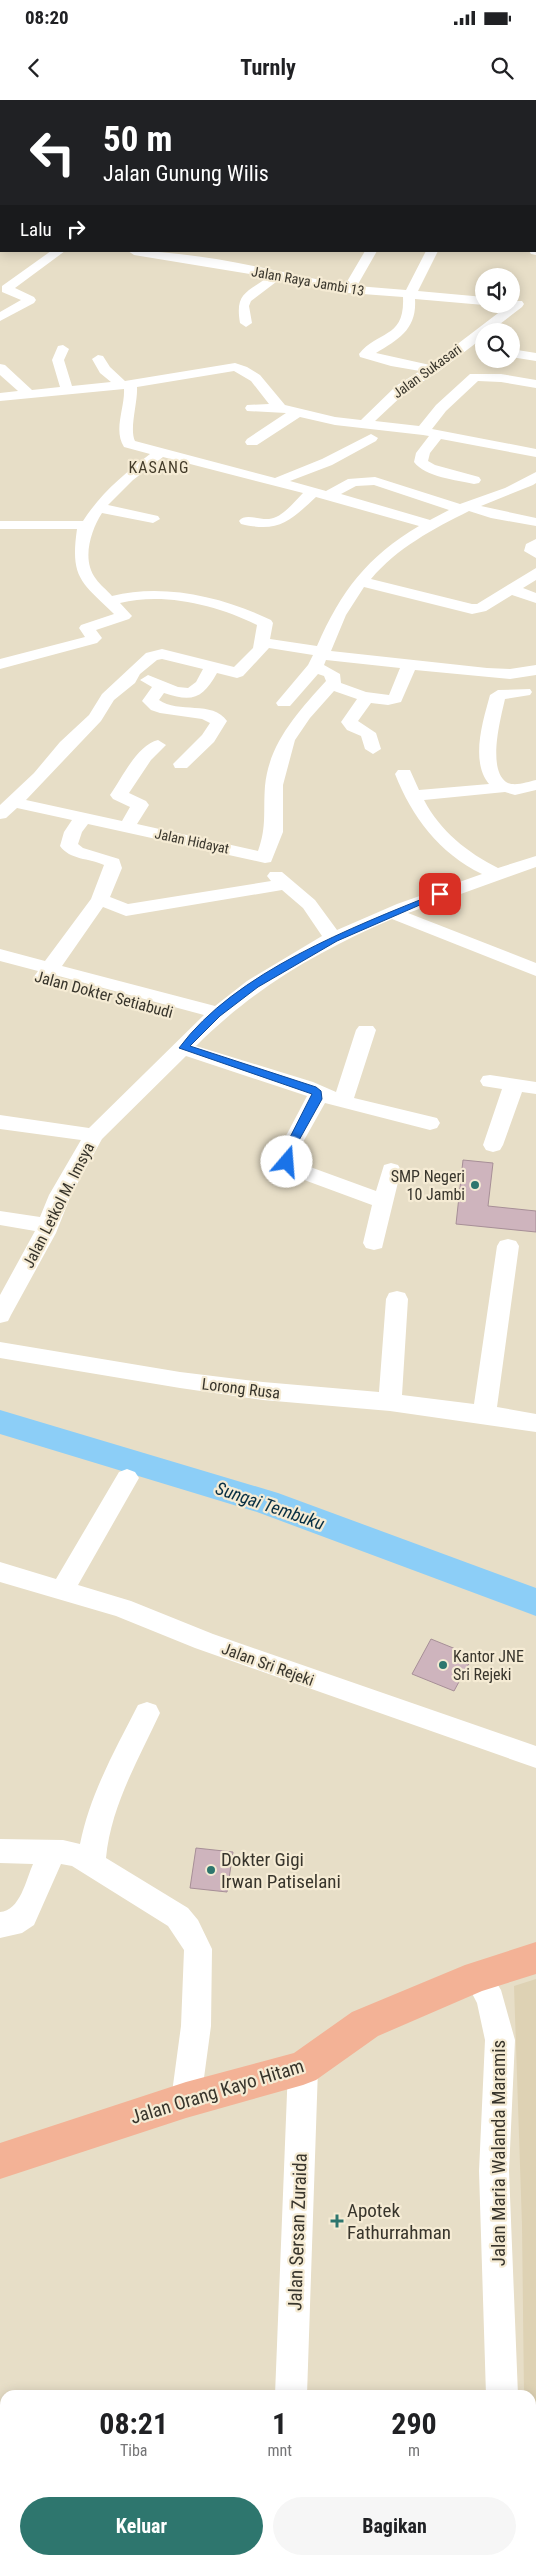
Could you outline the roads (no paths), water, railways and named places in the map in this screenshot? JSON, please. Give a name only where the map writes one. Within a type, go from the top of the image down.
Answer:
[{"type":"main road","name":"Jalan Orang Kayo Hitam","points":[[0,2161],[186,2100],[303,2068],[365,2024],[477,1976],[536,1958]]},
{"type":"street","points":[[3,292],[28,271],[57,252]]},
{"type":"street","name":"Jalan Raya Jambi 13","points":[[140,252],[225,265],[349,289],[409,296],[475,300]]},
{"type":"street","points":[[349,289],[370,252]]},
{"type":"street","points":[[431,252],[409,296],[408,317],[396,335],[365,354],[368,357],[434,369]]},
{"type":"street","points":[[246,322],[243,306],[246,299],[277,276]]},
{"type":"street","points":[[1,317],[30,300],[3,292]]},
{"type":"street","name":"Jalan Sukasari","points":[[365,424],[391,397],[434,369],[462,345],[506,313]]},
{"type":"street","points":[[462,345],[475,347]]},
{"type":"street","points":[[62,349],[58,360],[67,390]]},
{"type":"street","points":[[520,354],[536,357]]},
{"type":"street","points":[[98,359],[105,370],[126,385],[131,402],[125,435],[126,442],[159,453],[320,494],[431,525]]},
{"type":"street","points":[[0,397],[126,385],[235,366],[242,368],[262,384],[280,408]]},
{"type":"street","points":[[0,368],[29,394]]},
{"type":"street","points":[[423,431],[441,408],[475,377],[501,378],[536,384]]},
{"type":"street","points":[[252,408],[280,408],[335,421],[438,433],[536,453]]},
{"type":"street","points":[[252,442],[296,413]]},
{"type":"street","points":[[438,433],[423,453],[422,462],[430,468],[474,480]]},
{"type":"street","points":[[274,483],[327,462],[371,438]]},
{"type":"street","points":[[0,664],[94,638],[88,628],[124,616],[89,581],[84,572],[81,555],[87,525],[99,508],[128,477],[159,453]]},
{"type":"street","points":[[284,703],[320,658],[347,600],[360,581],[392,550],[431,525],[463,508],[522,485],[536,476]]},
{"type":"street","points":[[246,521],[262,525],[280,522],[320,494],[353,482],[375,481],[463,508],[536,522]]},
{"type":"street","points":[[99,508],[154,519]]},
{"type":"street","points":[[0,525],[87,525]]},
{"type":"street","points":[[536,544],[531,547],[531,551],[536,554]]},
{"type":"street","points":[[360,581],[472,609],[481,608],[536,573]]},
{"type":"street","points":[[510,589],[536,598]]},
{"type":"street","points":[[0,814],[40,777],[66,746],[95,718],[108,697],[129,680],[148,658],[157,654],[239,672],[261,649],[265,623],[222,606],[187,599],[138,595],[110,601]]},
{"type":"street","points":[[262,643],[289,645],[320,658],[510,674],[536,670]]},
{"type":"street","points":[[320,658],[334,677],[332,685],[304,715],[287,740],[274,785],[274,832],[265,858],[270,871],[309,904],[334,938]]},
{"type":"street","points":[[332,685],[368,696],[389,700],[395,699],[409,665]]},
{"type":"street","points":[[131,676],[178,691],[194,691],[213,667]]},
{"type":"street","points":[[510,674],[512,682],[530,697]]},
{"type":"street","points":[[162,685],[151,697],[150,701],[153,704],[164,709],[219,721],[208,738],[181,764]]},
{"type":"street","points":[[502,788],[496,782],[486,753],[498,695],[530,697]]},
{"type":"street","points":[[368,696],[349,722],[352,726],[368,733],[373,749]]},
{"type":"street","points":[[126,828],[140,805],[119,795],[145,757],[158,745]]},
{"type":"street","points":[[404,774],[412,796],[427,819],[445,840],[463,856],[496,874]]},
{"type":"street","points":[[412,796],[502,788],[519,791],[536,785]]},
{"type":"street","name":"Jalan Hidayat","points":[[13,802],[126,828],[209,844],[265,858]]},
{"type":"street","points":[[0,955],[47,974],[100,899],[113,863],[109,860],[77,852],[69,846],[73,832],[83,818]]},
{"type":"street","name":"Jalan Letkol M. Imsya","points":[[0,1315],[48,1226],[60,1195],[94,1135],[213,1018],[254,985],[334,938],[398,911],[536,861]]},
{"type":"street","points":[[100,899],[126,910],[286,884]]},
{"type":"street","points":[[398,911],[511,953],[536,958]]},
{"type":"street","points":[[511,953],[536,970]]},
{"type":"street","name":"Jalan Dokter Setiabudi","points":[[0,966],[47,974],[213,1018]]},
{"type":"street","points":[[343,1102],[366,1030]]},
{"type":"street","points":[[184,1048],[312,1089],[343,1102],[430,1123]]},
{"type":"street","points":[[490,1081],[536,1088]]},
{"type":"street","points":[[493,1144],[514,1085]]},
{"type":"street","points":[[318,1093],[317,1099],[288,1151],[287,1162],[295,1169],[384,1202]]},
{"type":"street","points":[[0,1122],[94,1135]]},
{"type":"street","points":[[374,1243],[391,1170]]},
{"type":"street","points":[[0,1218],[48,1226]]},
{"type":"street","points":[[484,1414],[508,1246]]},
{"type":"street","points":[[390,1402],[397,1299]]},
{"type":"street","name":"Lorong Rusa","points":[[0,1350],[217,1385],[390,1402],[484,1414],[536,1423]]},
{"type":"street","points":[[63,1589],[127,1478]]},
{"type":"street","name":"Jalan Sri Rejeki","points":[[0,1572],[63,1589],[536,1758]]},
{"type":"street","points":[[92,1863],[92,1841],[99,1821],[147,1714]]},
{"type":"street","points":[[0,1851],[52,1852],[79,1856],[142,1897],[178,1917],[188,1929],[198,1949],[196,2026],[186,2100]]},
{"type":"street","points":[[0,1925],[12,1924],[24,1916],[52,1852]]},
{"type":"street","name":"Jalan Maria Walanda Maramis","points":[[477,1976],[490,2000],[500,2040],[494,2171],[502,2390]]},
{"type":"street","name":"Jalan Sersan Zuraida","points":[[291,2390],[303,2068]]},
{"type":"waterway","name":"Sungai Tembuku","points":[[0,1422],[266,1502],[536,1602]]},
{"type":"place","name":"SMP Negeri 10 Jambi","points":[[475,1185]]},
{"type":"place","name":"Kantor JNE Sri Rejeki","points":[[443,1665]]},
{"type":"place","name":"Dokter Gigi Irwan Patiselani","points":[[211,1870]]},
{"type":"place","name":"Apotek Fathurrahman","points":[[337,2221]]},
{"type":"district","name":"KASANG","points":[[159,467]]}]
